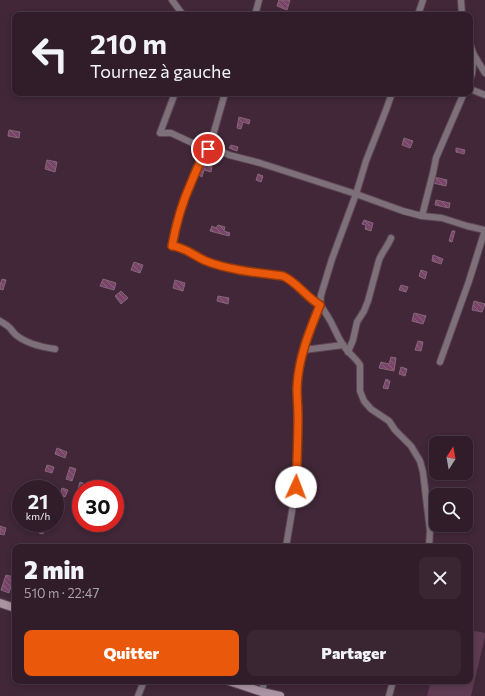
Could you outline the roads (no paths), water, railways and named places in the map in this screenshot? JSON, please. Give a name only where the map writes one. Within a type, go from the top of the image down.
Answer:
[{"type":"street","points":[[172,0],[181,12]]},
{"type":"street","points":[[256,12],[259,0]]},
{"type":"street","points":[[419,12],[423,0]]},
{"type":"street","points":[[461,0],[462,12]]},
{"type":"street","points":[[474,55],[485,73]]},
{"type":"street","points":[[473,64],[474,55]]},
{"type":"street","points":[[473,90],[485,95]]},
{"type":"street","points":[[174,96],[160,133],[171,133],[201,147],[260,163],[403,211],[422,216],[442,218],[485,230],[469,281],[440,362]]},
{"type":"street","points":[[224,96],[209,148],[202,156],[185,197],[172,246],[179,247],[206,261],[283,276],[290,279],[311,299],[320,305],[332,323],[343,345],[360,365],[360,391],[364,401],[371,409],[389,421],[395,430],[411,446],[420,461],[423,472],[430,530],[429,544]]},
{"type":"street","points":[[286,544],[296,487],[298,455],[297,388],[300,365],[310,330],[320,305],[321,295],[332,259],[356,194],[366,161],[391,96]]},
{"type":"street","points":[[422,216],[434,173],[436,158],[463,96]]},
{"type":"street","points":[[348,352],[353,340],[357,322],[368,301],[379,260],[389,245],[391,238]]},
{"type":"street","points":[[0,321],[11,329],[18,337],[30,344],[55,349]]},
{"type":"street","points":[[304,350],[343,345]]},
{"type":"street","points":[[0,602],[12,607]]},
{"type":"street","points":[[138,696],[143,684]]},
{"type":"street","points":[[238,684],[280,696]]},
{"type":"street","points":[[262,692],[263,684]]},
{"type":"street","points":[[388,696],[392,684]]}]
